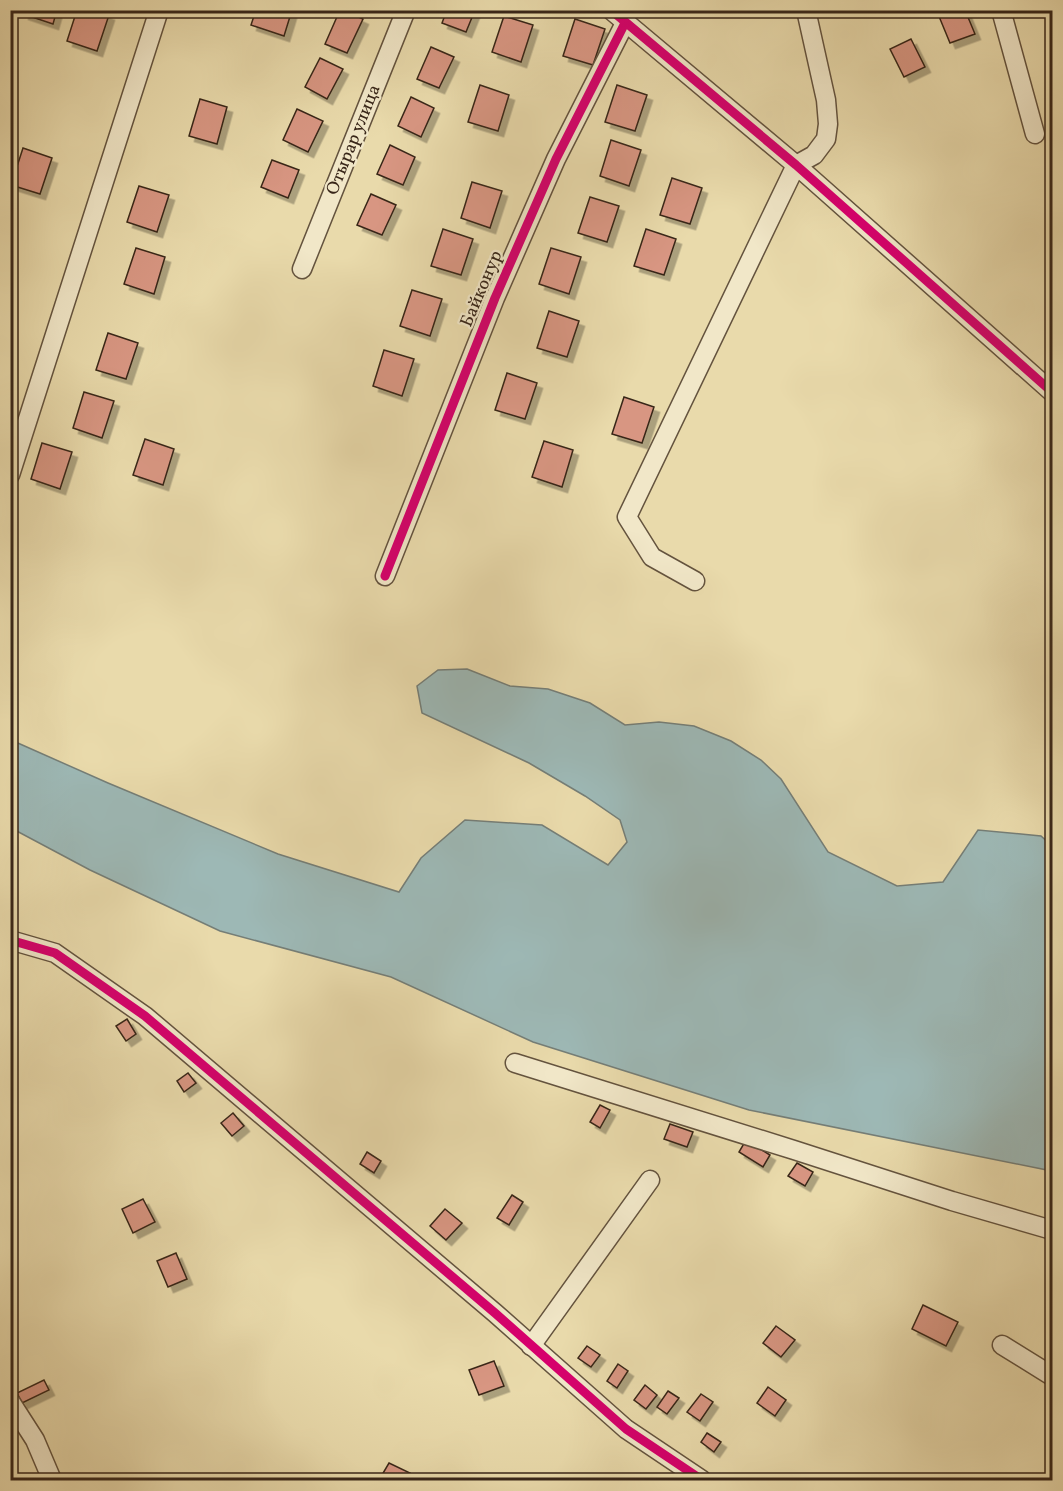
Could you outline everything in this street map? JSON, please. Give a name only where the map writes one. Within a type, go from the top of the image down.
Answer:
[{"type":"street","points":[[10,475],[159,10]]},
{"type":"street","name":"Отырар улица","points":[[302,269],[406,10]]},
{"type":"street","points":[[611,10],[796,165],[1053,392]]},
{"type":"street","points":[[695,581],[652,557],[627,517],[796,165],[814,155],[826,140],[828,124],[826,100],[806,10]]},
{"type":"street","points":[[1001,10],[1035,134]]},
{"type":"street","name":"Байконур","points":[[385,576],[495,298],[556,159],[625,23]]},
{"type":"street","points":[[10,940],[55,953],[145,1016],[626,1430],[702,1480]]},
{"type":"street","points":[[515,1063],[952,1201],[1053,1230]]},
{"type":"street","points":[[531,1346],[650,1180]]},
{"type":"street","points":[[1002,1345],[1053,1376]]},
{"type":"street","points":[[10,1401],[35,1440],[52,1480]]},
{"type":"water","points":[[467,669],[510,686],[548,689],[590,703],[625,725],[659,722],[694,726],[731,741],[761,760],[781,779],[828,852],[897,886],[943,882],[978,830],[1041,836],[1052,846],[1052,1171],[749,1110],[533,1042],[391,977],[220,931],[90,870],[11,828],[11,740],[278,854],[399,892],[421,858],[465,820],[542,825],[608,865],[627,842],[620,820],[529,763],[422,713],[417,686],[438,670]]},
{"type":"building","points":[[24,10],[57,10],[53,24],[23,14]]},
{"type":"building","points":[[77,10],[96,10],[109,15],[97,51],[67,41]]},
{"type":"building","points":[[256,10],[292,10],[284,36],[251,25]]},
{"type":"building","points":[[340,10],[363,19],[347,53],[325,44]]},
{"type":"building","points":[[447,10],[475,10],[466,32],[442,23]]},
{"type":"building","points":[[948,10],[965,10],[975,34],[950,43],[938,14]]},
{"type":"building","points":[[504,16],[533,25],[521,62],[492,52]]},
{"type":"building","points":[[575,19],[605,29],[593,65],[563,56]]},
{"type":"building","points":[[911,39],[925,67],[904,77],[890,49]]},
{"type":"building","points":[[431,47],[454,57],[439,88],[417,79]]},
{"type":"building","points":[[320,58],[343,69],[327,99],[305,87]]},
{"type":"building","points":[[480,85],[509,95],[498,131],[468,122]]},
{"type":"building","points":[[617,85],[647,95],[635,131],[605,122]]},
{"type":"building","points":[[411,97],[434,108],[421,137],[398,126]]},
{"type":"building","points":[[200,99],[227,107],[217,144],[189,136]]},
{"type":"building","points":[[297,109],[323,121],[308,152],[283,140]]},
{"type":"building","points":[[611,140],[641,150],[629,186],[600,176]]},
{"type":"building","points":[[390,145],[415,157],[403,185],[377,174]]},
{"type":"building","points":[[23,148],[52,158],[40,194],[11,185]]},
{"type":"building","points":[[272,160],[299,170],[288,198],[261,187]]},
{"type":"building","points":[[672,178],[702,188],[690,224],[660,215]]},
{"type":"building","points":[[472,182],[502,191],[490,228],[461,218]]},
{"type":"building","points":[[139,186],[169,195],[157,232],[127,222]]},
{"type":"building","points":[[371,194],[396,205],[382,235],[357,225]]},
{"type":"building","points":[[590,197],[619,206],[607,242],[578,233]]},
{"type":"building","points":[[443,229],[473,239],[461,275],[431,266]]},
{"type":"building","points":[[646,229],[676,239],[664,275],[634,266]]},
{"type":"building","points":[[136,248],[165,257],[154,294],[124,284]]},
{"type":"building","points":[[551,248],[581,257],[569,294],[539,284]]},
{"type":"building","points":[[412,290],[442,299],[430,336],[400,326]]},
{"type":"building","points":[[549,311],[579,321],[567,357],[537,348]]},
{"type":"building","points":[[108,333],[138,343],[126,379],[96,370]]},
{"type":"building","points":[[384,350],[414,359],[402,396],[373,386]]},
{"type":"building","points":[[507,373],[537,383],[525,419],[495,410]]},
{"type":"building","points":[[84,392],[114,401],[102,438],[73,428]]},
{"type":"building","points":[[624,397],[654,407],[642,443],[612,434]]},
{"type":"building","points":[[145,439],[174,449],[163,485],[133,475]]},
{"type":"building","points":[[544,441],[573,450],[562,487],[532,477]]},
{"type":"building","points":[[42,443],[72,452],[60,489],[31,479]]},
{"type":"building","points":[[127,1019],[136,1034],[126,1041],[116,1026]]},
{"type":"building","points":[[188,1073],[196,1083],[184,1092],[177,1081]]},
{"type":"building","points":[[600,1105],[610,1110],[600,1128],[590,1122]]},
{"type":"building","points":[[233,1113],[244,1126],[232,1136],[221,1123]]},
{"type":"building","points":[[670,1124],[693,1132],[687,1147],[664,1139]]},
{"type":"building","points":[[746,1140],[770,1155],[763,1167],[739,1152]]},
{"type":"building","points":[[367,1152],[381,1161],[374,1173],[360,1164]]},
{"type":"building","points":[[797,1163],[813,1172],[805,1186],[788,1176]]},
{"type":"building","points":[[512,1195],[523,1202],[509,1225],[497,1218]]},
{"type":"building","points":[[143,1199],[155,1222],[133,1233],[122,1209]]},
{"type":"building","points":[[445,1209],[462,1223],[446,1240],[430,1226]]},
{"type":"building","points":[[176,1253],[187,1279],[168,1287],[157,1261]]},
{"type":"building","points":[[923,1305],[958,1322],[946,1346],[912,1329]]},
{"type":"building","points":[[776,1326],[795,1340],[781,1357],[763,1343]]},
{"type":"building","points":[[587,1346],[600,1355],[591,1367],[578,1358]]},
{"type":"building","points":[[494,1361],[504,1386],[479,1395],[469,1370]]},
{"type":"building","points":[[618,1364],[628,1371],[617,1388],[607,1381]]},
{"type":"building","points":[[44,1380],[49,1390],[22,1403],[17,1393]]},
{"type":"building","points":[[645,1385],[657,1395],[646,1409],[634,1400]]},
{"type":"building","points":[[768,1387],[786,1400],[775,1416],[757,1403]]},
{"type":"building","points":[[668,1391],[679,1398],[667,1414],[657,1407]]},
{"type":"building","points":[[701,1394],[713,1402],[700,1421],[687,1412]]},
{"type":"building","points":[[707,1433],[721,1442],[714,1452],[701,1442]]},
{"type":"building","points":[[389,1463],[410,1473],[406,1480],[379,1480]]},
{"type":"cycle path","points":[[611,10],[796,165],[1052,392]]},
{"type":"cycle path","points":[[385,576],[495,298],[556,159],[625,23]]},
{"type":"cycle path","points":[[10,940],[55,953],[145,1016],[495,1313],[626,1429],[702,1480]]}]
